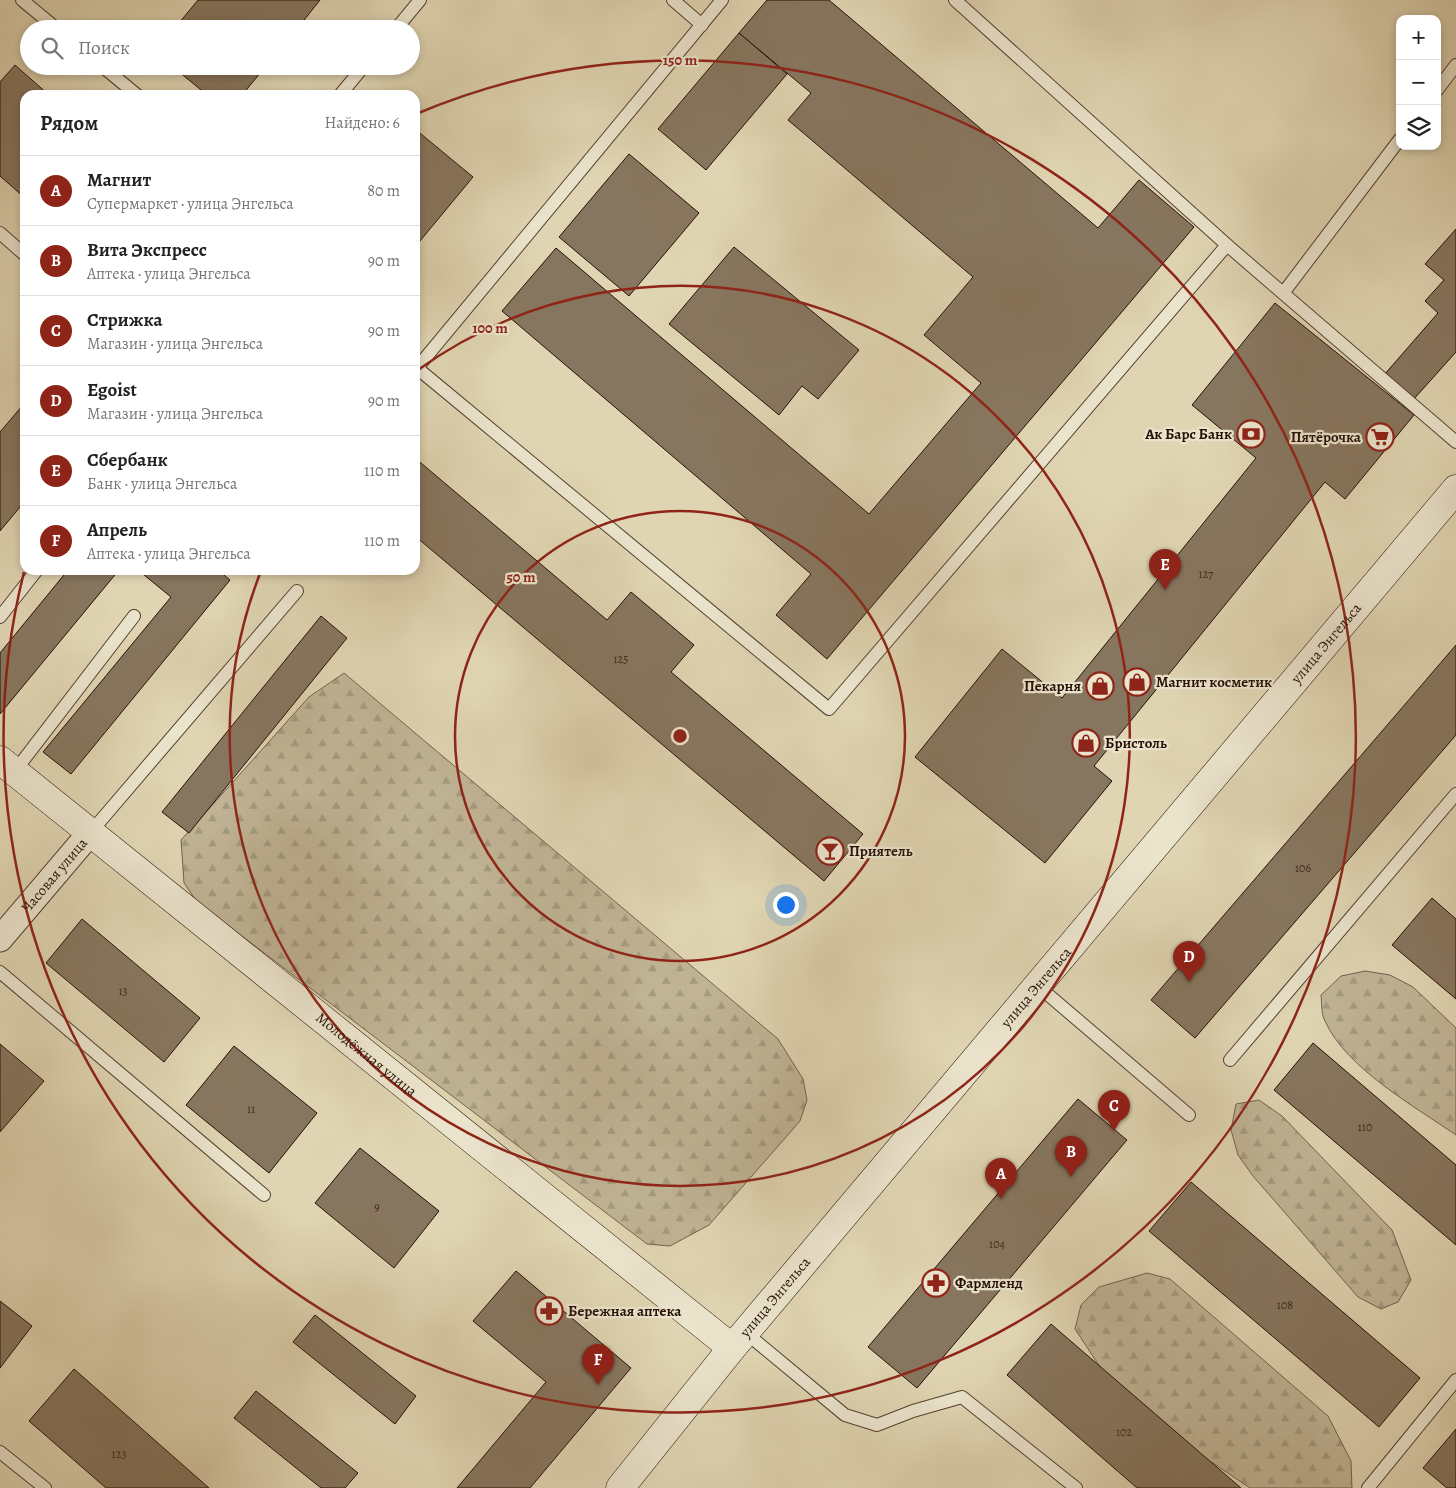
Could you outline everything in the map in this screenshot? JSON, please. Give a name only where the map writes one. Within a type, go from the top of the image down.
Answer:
[{"type":"main road","name":"улица Энгельса","points":[[620,1488],[739,1341],[1456,490]]},
{"type":"main road","name":"Молодёжная улица","points":[[7,766],[739,1341]]},
{"type":"street","name":"Часовая улица","points":[[0,939],[90,833]]},
{"type":"lane","points":[[22,0],[46,20]]},
{"type":"lane","points":[[403,20],[420,0]]},
{"type":"lane","points":[[673,0],[702,25]]},
{"type":"lane","points":[[420,364],[722,0]]},
{"type":"lane","points":[[955,0],[1227,245],[1284,292],[1456,442]]},
{"type":"lane","points":[[1441,85],[1456,65]]},
{"type":"lane","points":[[113,75],[131,90]]},
{"type":"lane","points":[[344,90],[357,75]]},
{"type":"lane","points":[[1284,292],[1396,144]]},
{"type":"lane","points":[[0,233],[20,250]]},
{"type":"lane","points":[[420,370],[829,709],[1227,245]]},
{"type":"lane","points":[[0,617],[34,575]]},
{"type":"lane","points":[[90,833],[297,591]]},
{"type":"lane","points":[[7,766],[134,616]]},
{"type":"lane","points":[[1230,1060],[1456,794]]},
{"type":"lane","points":[[0,972],[264,1195]]},
{"type":"lane","points":[[1038,986],[1189,1115]]},
{"type":"lane","points":[[739,1341],[845,1415],[877,1425],[962,1397],[1076,1488]]},
{"type":"lane","points":[[1368,1488],[1456,1380]]},
{"type":"lane","points":[[0,1452],[45,1488]]},
{"type":"green space","points":[[344,673],[778,1039],[803,1079],[807,1100],[800,1121],[709,1225],[670,1246],[647,1244],[197,902],[184,883],[181,840],[309,697]]},
{"type":"green space","points":[[1365,971],[1390,975],[1413,987],[1456,1028],[1456,1135],[1402,1099],[1365,1070],[1348,1055],[1325,1021],[1322,1012],[1321,995],[1341,976]]},
{"type":"green space","points":[[1259,1100],[1282,1116],[1392,1230],[1411,1280],[1398,1302],[1381,1309],[1358,1297],[1253,1176],[1238,1155],[1231,1130],[1236,1104]]},
{"type":"green space","points":[[1147,1273],[1170,1279],[1328,1416],[1351,1461],[1352,1488],[1250,1488],[1204,1457],[1104,1373],[1075,1329],[1081,1305],[1099,1287]]},
{"type":"building","points":[[198,0],[320,0],[304,20],[181,20]]},
{"type":"building","points":[[767,0],[829,0],[1098,228],[1139,180],[1194,227],[827,659],[776,615],[811,574],[502,311],[556,248],[869,514],[981,383],[924,335],[973,277],[788,120],[811,93],[739,33]]},
{"type":"building","points":[[739,33],[787,74],[706,170],[658,129]]},
{"type":"building","points":[[15,65],[20,69],[20,75],[26,75],[43,90],[20,90],[20,194],[0,176],[0,82]]},
{"type":"building","points":[[183,75],[259,75],[246,90],[201,90]]},
{"type":"building","points":[[420,133],[473,177],[420,241]]},
{"type":"building","points":[[629,154],[699,213],[629,296],[559,237]]},
{"type":"building","points":[[1456,229],[1456,352],[1413,400],[1384,375],[1438,313],[1425,301],[1444,280],[1425,264]]},
{"type":"building","points":[[734,247],[859,350],[818,399],[802,386],[779,415],[669,324]]},
{"type":"building","points":[[1275,303],[1414,415],[1345,499],[1325,482],[1094,766],[1112,781],[1045,863],[915,757],[1002,649],[1062,698],[1256,458],[1192,405]]},
{"type":"building","points":[[20,409],[20,507],[0,531],[0,432]]},
{"type":"building","points":[[420,462],[607,620],[631,592],[694,645],[671,672],[863,834],[824,881],[420,540]]},
{"type":"building","points":[[64,575],[115,575],[0,714],[0,653]]},
{"type":"building","points":[[144,575],[224,575],[230,580],[71,774],[43,752],[171,597]]},
{"type":"building","points":[[321,616],[347,638],[189,833],[162,812]]},
{"type":"building","points":[[1456,645],[1456,735],[1195,1038],[1151,1000]]},
{"type":"building","points":[[1432,898],[1456,919],[1456,999],[1392,945]]},
{"type":"building","points":[[82,919],[200,1018],[164,1062],[46,963]]},
{"type":"building","points":[[1313,1043],[1456,1165],[1456,1245],[1274,1090]]},
{"type":"building","points":[[0,1044],[44,1081],[0,1132]]},
{"type":"building","points":[[234,1046],[317,1113],[269,1173],[186,1105]]},
{"type":"building","points":[[1078,1099],[1127,1140],[917,1388],[868,1347]]},
{"type":"building","points":[[360,1148],[439,1211],[394,1268],[315,1203]]},
{"type":"building","points":[[1191,1182],[1420,1378],[1379,1427],[1149,1231]]},
{"type":"building","points":[[516,1271],[631,1368],[530,1488],[457,1488],[546,1382],[473,1321]]},
{"type":"building","points":[[0,1301],[32,1326],[0,1368]]},
{"type":"building","points":[[315,1315],[416,1396],[395,1424],[293,1342]]},
{"type":"building","points":[[1051,1324],[1241,1488],[1137,1488],[1007,1375]]},
{"type":"building","points":[[74,1369],[209,1488],[106,1488],[29,1421]]},
{"type":"building","points":[[256,1391],[358,1473],[345,1488],[321,1488],[234,1418]]},
{"type":"building","points":[[1456,1429],[1456,1488],[1447,1488],[1423,1468]]},
{"type":"place","name":"Ак Барс Банк","points":[[1251,434]]},
{"type":"place","name":"Пятёрочка","points":[[1380,437]]},
{"type":"place","name":"Сбербанк","points":[[1165,590]]},
{"type":"place","name":"Магнит косметик","points":[[1137,682]]},
{"type":"place","name":"Пекарня","points":[[1100,686]]},
{"type":"place","name":"Бристоль","points":[[1086,743]]},
{"type":"place","name":"Приятель","points":[[830,851]]},
{"type":"place","name":"Egoist","points":[[1189,982]]},
{"type":"place","name":"Стрижка","points":[[1114,1131]]},
{"type":"place","name":"Вита Экспресс","points":[[1071,1177]]},
{"type":"place","name":"Магнит","points":[[1001,1199]]},
{"type":"place","name":"Фармленд","points":[[936,1283]]},
{"type":"place","name":"Бережная аптека","points":[[549,1311]]},
{"type":"place","name":"Апрель","points":[[598,1385]]}]
